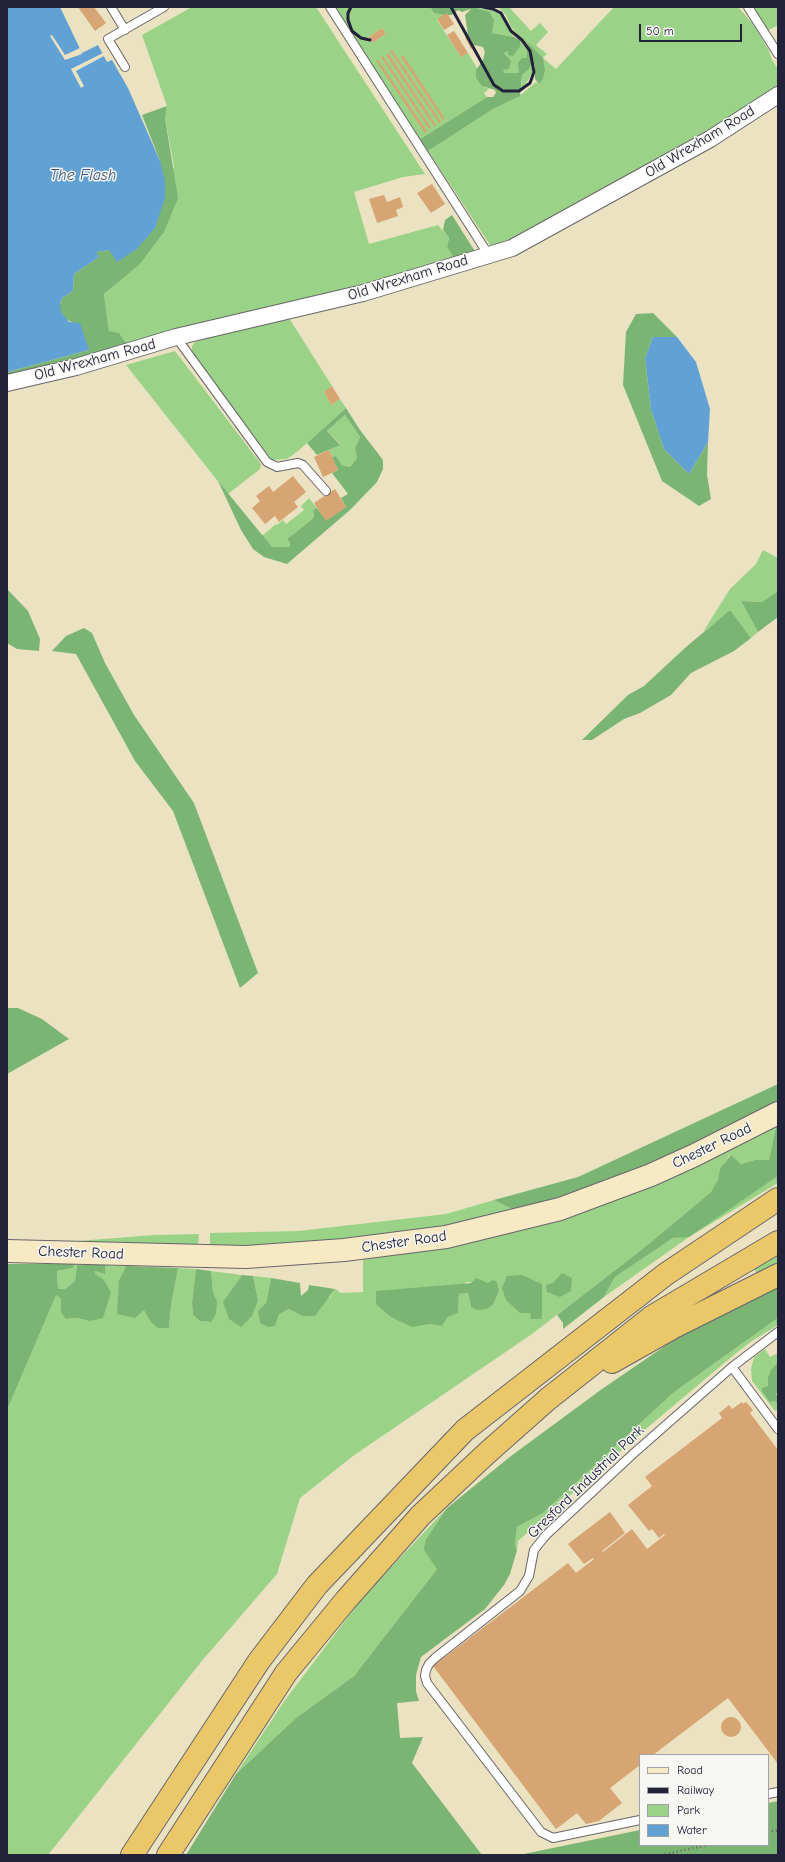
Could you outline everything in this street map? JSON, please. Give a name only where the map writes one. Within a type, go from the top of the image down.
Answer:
[{"type":"highway","points":[[132,1855],[259,1661],[317,1585],[465,1430],[666,1274],[778,1199]]},
{"type":"highway","points":[[721,1237],[778,1207]]},
{"type":"highway","points":[[168,1855],[286,1674],[346,1600],[421,1515],[487,1453],[548,1399],[653,1316],[778,1242]]},
{"type":"highway","points":[[548,1399],[674,1327],[778,1275]]},
{"type":"main road","name":"Chester Road","points":[[7,1251],[246,1257],[344,1250],[446,1238],[560,1209],[637,1180],[695,1155],[778,1113]]},
{"type":"street","name":"Old Wrexham Road","points":[[7,383],[76,367],[176,338],[364,293],[488,254],[512,248],[710,139],[778,95]]},
{"type":"lane","points":[[112,7],[124,30]]},
{"type":"lane","points":[[125,67],[108,39],[164,7]]},
{"type":"lane","points":[[330,7],[488,254]]},
{"type":"lane","points":[[748,7],[778,54]]},
{"type":"lane","points":[[176,338],[267,462],[277,467],[298,463],[303,465],[326,491]]},
{"type":"lane","name":"Gresford Industrial Park","points":[[639,1820],[553,1838],[541,1832],[427,1683],[425,1676],[426,1670],[435,1658],[520,1591],[529,1576],[531,1558],[534,1550],[546,1535],[634,1453],[732,1367],[778,1332]]},
{"type":"lane","points":[[732,1367],[778,1429]]},
{"type":"path","points":[[661,1855],[703,1846]]},
{"type":"green space","points":[[192,7],[316,7],[425,174],[403,177],[354,192],[369,244],[438,225],[449,238],[447,247],[455,260],[360,287],[127,345],[109,331],[104,294],[139,265],[174,166],[165,118],[167,106],[142,35]]},
{"type":"green space","points":[[334,7],[430,7],[434,13],[444,15],[437,20],[461,57],[468,53],[477,68],[482,86],[489,89],[484,93],[487,97],[420,139]],"holes":[[[382,28],[386,34],[372,43],[369,37]]]},
{"type":"green space","points":[[430,7],[474,7],[489,12],[494,20],[492,33],[514,37],[520,40],[521,45],[513,56],[508,55],[508,51],[504,53],[511,61],[509,69],[503,70],[505,73],[519,73],[518,63],[522,58],[527,58],[529,47],[525,40],[543,58],[545,70],[543,79],[539,84],[535,79],[535,65],[531,64],[529,69],[522,75],[520,96],[493,109],[428,151],[420,139],[487,97],[493,97],[496,93],[495,90],[482,86],[476,78],[476,70],[483,60],[485,52],[483,47],[474,45],[468,35],[465,15],[471,9],[462,12],[458,10],[452,15],[444,15],[434,13]]},
{"type":"green space","points":[[474,7],[492,10],[500,14],[514,37],[492,33],[492,27]]},
{"type":"green space","points":[[498,7],[509,7],[531,31],[540,23],[548,32],[536,45],[547,54],[543,58],[516,33],[511,27],[506,15]]},
{"type":"green space","points":[[614,7],[738,7],[753,24],[778,69],[778,90],[498,248],[490,245],[428,151],[493,109],[522,94],[536,82],[539,84],[543,58],[556,69]]},
{"type":"green space","points":[[753,7],[778,7],[778,25],[767,31]]},
{"type":"green space","points":[[520,40],[528,50],[527,59],[520,73],[505,73],[503,70],[509,68],[507,56],[504,53],[521,45]]},
{"type":"green space","points":[[531,64],[533,64],[533,72],[525,85],[520,89],[522,75]]},
{"type":"green space","points":[[167,106],[165,118],[178,198],[164,232],[139,265],[104,294],[109,331],[119,333],[127,345],[7,381],[7,372],[89,350],[75,324],[64,318],[60,312],[60,304],[62,298],[73,291],[74,274],[99,257],[95,252],[109,250],[118,262],[160,161],[142,115]]},
{"type":"green space","points":[[452,215],[476,253],[455,260],[447,247],[449,238],[443,230],[445,220]]},
{"type":"green space","points":[[653,313],[677,337],[653,337],[645,358],[651,409],[664,449],[689,474],[708,442],[707,475],[711,499],[699,506],[662,481],[623,385],[626,332],[636,314]]},
{"type":"green space","points":[[287,315],[332,386],[324,392],[331,405],[340,399],[346,408],[287,459],[272,460],[192,353],[192,346],[195,342]]},
{"type":"green space","points":[[175,351],[261,464],[260,469],[228,494],[126,365]]},
{"type":"green space","points":[[346,408],[360,430],[383,460],[383,469],[377,482],[350,510],[287,564],[264,557],[253,549],[241,530],[218,481],[272,547],[290,547],[290,543],[287,539],[314,517],[313,510],[317,508],[326,520],[346,507],[341,498],[348,494],[332,473],[338,470],[332,457],[336,456],[342,465],[350,467],[357,458],[355,448],[360,437],[345,415],[327,431],[340,445],[317,455],[307,443]]},
{"type":"green space","points":[[345,415],[360,437],[355,448],[357,458],[350,467],[342,465],[336,456],[332,457],[329,450],[340,444],[327,431]]},
{"type":"green space","points":[[309,498],[317,508],[313,510],[314,517],[287,539],[290,543],[290,547],[272,548],[262,536],[276,524],[277,525],[283,520],[286,524],[304,510],[301,506]]},
{"type":"green space","points":[[763,550],[778,558],[778,591],[762,602],[741,601],[758,632],[751,638],[730,611],[703,632],[730,589],[756,564]]},
{"type":"green space","points":[[7,589],[28,611],[40,639],[39,651],[17,649],[7,643]]},
{"type":"green space","points":[[778,591],[778,617],[758,632],[741,601],[762,602]]},
{"type":"green space","points":[[729,611],[731,611],[751,638],[734,651],[691,673],[671,695],[640,713],[624,719],[592,740],[582,740],[628,695],[644,686],[686,647]]},
{"type":"green space","points":[[84,628],[92,633],[105,663],[134,715],[194,803],[258,973],[240,988],[173,811],[135,761],[76,654],[52,651],[66,636]]},
{"type":"green space","points":[[7,1008],[18,1008],[42,1019],[69,1039],[7,1074]]},
{"type":"green space","points":[[778,1084],[778,1105],[630,1174],[518,1212],[494,1200],[578,1177]]},
{"type":"green space","points":[[778,1126],[778,1176],[689,1237],[673,1238],[615,1277],[604,1297],[563,1329],[563,1323],[557,1315],[645,1247],[711,1192],[718,1180],[720,1168],[731,1155],[741,1164],[755,1160],[769,1160],[776,1127]]},
{"type":"green space","points":[[776,1127],[769,1160],[755,1160],[741,1164],[730,1155],[720,1168],[719,1180],[711,1192],[645,1247],[532,1334],[353,1456],[300,1498],[277,1574],[201,1662],[48,1855],[7,1855],[7,1410],[56,1294],[61,1299],[66,1319],[76,1318],[90,1321],[96,1275],[95,1271],[105,1274],[105,1265],[126,1266],[119,1280],[144,1309],[150,1321],[169,1328],[171,1306],[178,1268],[196,1269],[192,1303],[193,1315],[200,1321],[211,1322],[217,1301],[213,1292],[211,1271],[242,1275],[223,1303],[258,1300],[253,1276],[271,1278],[266,1303],[279,1314],[289,1309],[302,1316],[330,1297],[335,1289],[341,1293],[363,1292],[363,1260],[465,1243],[552,1221],[616,1200]],"holes":[[[466,1282],[488,1283],[499,1291],[493,1305],[487,1309],[471,1307],[468,1293],[459,1294],[458,1313],[448,1317],[442,1326],[429,1324]]]},
{"type":"green space","points":[[778,1176],[778,1183],[689,1237],[604,1297],[615,1277],[673,1238],[689,1236]]},
{"type":"green space","points":[[494,1200],[518,1212],[397,1237],[210,1249],[210,1233],[299,1231],[446,1214]]},
{"type":"green space","points":[[199,1234],[198,1249],[65,1242],[154,1235]]},
{"type":"green space","points":[[778,1248],[778,1266],[759,1276],[751,1265]]},
{"type":"green space","points":[[7,1264],[74,1264],[73,1268],[57,1271],[58,1289],[65,1289],[75,1281],[77,1265],[105,1265],[105,1274],[95,1271],[96,1275],[103,1279],[111,1292],[103,1318],[90,1321],[76,1318],[66,1319],[61,1312],[61,1299],[56,1295],[7,1410]]},
{"type":"green space","points":[[74,1264],[77,1265],[75,1281],[65,1289],[58,1289],[57,1271],[73,1268]]},
{"type":"green space","points":[[126,1266],[178,1268],[171,1306],[169,1328],[158,1328],[150,1321],[144,1310],[135,1318],[117,1314],[119,1280]]},
{"type":"green space","points":[[196,1269],[211,1271],[213,1292],[217,1301],[216,1314],[211,1322],[200,1321],[193,1315],[192,1303]]},
{"type":"green space","points":[[562,1273],[572,1278],[571,1291],[560,1297],[547,1292],[546,1285],[553,1283]]},
{"type":"green space","points":[[242,1275],[253,1276],[258,1300],[252,1316],[241,1327],[229,1319],[223,1302]]},
{"type":"green space","points":[[522,1275],[542,1284],[542,1319],[531,1319],[530,1313],[520,1313],[506,1300],[502,1288],[507,1276]]},
{"type":"green space","points":[[271,1278],[300,1283],[301,1296],[308,1290],[309,1285],[335,1289],[315,1316],[302,1316],[289,1309],[279,1314],[275,1326],[268,1327],[260,1323],[258,1311],[266,1303]]},
{"type":"green space","points":[[476,1278],[488,1283],[493,1280],[497,1282],[499,1291],[493,1305],[487,1309],[477,1310],[471,1307],[468,1293],[459,1294],[458,1313],[448,1317],[442,1326],[429,1324],[412,1327],[391,1317],[376,1304],[376,1291],[471,1283]]},
{"type":"green space","points":[[778,1283],[778,1318],[673,1393],[543,1513],[517,1527],[515,1545],[517,1550],[510,1574],[504,1585],[485,1609],[421,1657],[416,1675],[416,1691],[419,1701],[397,1703],[400,1738],[423,1737],[412,1763],[482,1855],[186,1855],[236,1774],[296,1718],[354,1676],[437,1569],[424,1550],[426,1539],[447,1508],[511,1456],[602,1389],[681,1335]]},
{"type":"green space","points":[[778,1318],[778,1325],[752,1341],[735,1354],[647,1428],[518,1541],[517,1550],[515,1545],[517,1527],[543,1513],[673,1393]]},
{"type":"green space","points":[[765,1349],[770,1357],[778,1353],[778,1362],[771,1370],[774,1401],[778,1404],[778,1409],[775,1411],[752,1381],[751,1369],[754,1357]]},
{"type":"green space","points":[[778,1362],[778,1393],[776,1394],[778,1397],[778,1404],[774,1401],[770,1402],[762,1391],[762,1388],[768,1386],[768,1378],[771,1370]]},
{"type":"green space","points":[[447,1508],[426,1539],[437,1569],[354,1676],[296,1718],[236,1774],[285,1700],[364,1596]]},
{"type":"green space","points":[[778,1801],[778,1855],[519,1855],[639,1830],[639,1846],[769,1846],[769,1803]]},
{"type":"water","name":"The Flash","points":[[7,7],[60,7],[82,53],[98,45],[107,62],[112,60],[128,88],[160,161],[165,181],[165,198],[155,228],[137,249],[117,262],[109,250],[96,252],[99,257],[74,274],[73,291],[62,298],[60,304],[61,312],[69,322],[80,323],[89,350],[7,372]]},
{"type":"water","points":[[653,337],[677,337],[696,362],[710,409],[708,442],[689,474],[664,449],[651,409],[645,358]]},
{"type":"pier","points":[[52,35],[65,55],[80,48],[82,54],[65,60],[50,36]]},
{"type":"pier","points":[[103,53],[104,56],[76,71],[84,86],[81,88],[71,69]]},
{"type":"building","points":[[78,7],[94,7],[106,23],[95,31]]},
{"type":"building","points":[[447,13],[454,24],[444,30],[437,19]]},
{"type":"building","points":[[382,28],[386,34],[372,43],[369,37]]},
{"type":"building","points":[[454,31],[468,53],[461,57],[447,35]]},
{"type":"building","points":[[468,36],[474,47],[471,49],[465,37]]},
{"type":"building","points":[[392,50],[441,122],[439,123],[390,51]]},
{"type":"building","points":[[388,53],[436,125],[434,126],[386,55]]},
{"type":"building","points":[[403,55],[445,119],[443,120],[401,57]]},
{"type":"building","points":[[383,56],[431,128],[429,129],[381,57]]},
{"type":"building","points":[[378,60],[427,131],[425,133],[376,61]]},
{"type":"building","points":[[432,184],[445,204],[431,213],[417,193]]},
{"type":"building","points":[[384,195],[387,202],[400,197],[403,207],[396,210],[398,216],[377,223],[369,199]]},
{"type":"building","points":[[332,386],[340,399],[331,405],[324,392]]},
{"type":"building","points":[[329,450],[338,470],[323,477],[314,457]]},
{"type":"building","points":[[293,476],[306,492],[294,502],[298,507],[279,522],[275,516],[265,524],[252,508],[260,501],[256,496],[269,486],[273,492]]},
{"type":"building","points":[[335,489],[346,507],[326,521],[314,503]]},
{"type":"building","points":[[742,1402],[743,1404],[746,1402],[753,1410],[750,1413],[778,1450],[778,1764],[728,1698],[654,1754],[639,1754],[639,1766],[610,1788],[622,1803],[599,1821],[586,1824],[577,1813],[556,1829],[433,1666],[568,1563],[576,1573],[594,1559],[593,1558],[584,1564],[568,1544],[610,1512],[625,1533],[602,1551],[603,1552],[632,1529],[647,1549],[665,1535],[664,1534],[659,1538],[652,1529],[649,1531],[628,1505],[652,1486],[645,1477],[722,1418],[719,1413],[729,1405],[732,1409]]},
{"type":"building","points":[[731,1717],[738,1720],[741,1727],[738,1734],[731,1737],[724,1734],[721,1727],[724,1720]]},
{"type":"railway","points":[[351,7],[348,13],[348,20],[352,31],[361,38],[370,40]]},
{"type":"railway","points":[[451,7],[494,85],[503,91],[519,91],[530,83],[534,72],[530,51],[522,40],[511,31],[501,13],[493,9],[483,7]]}]
